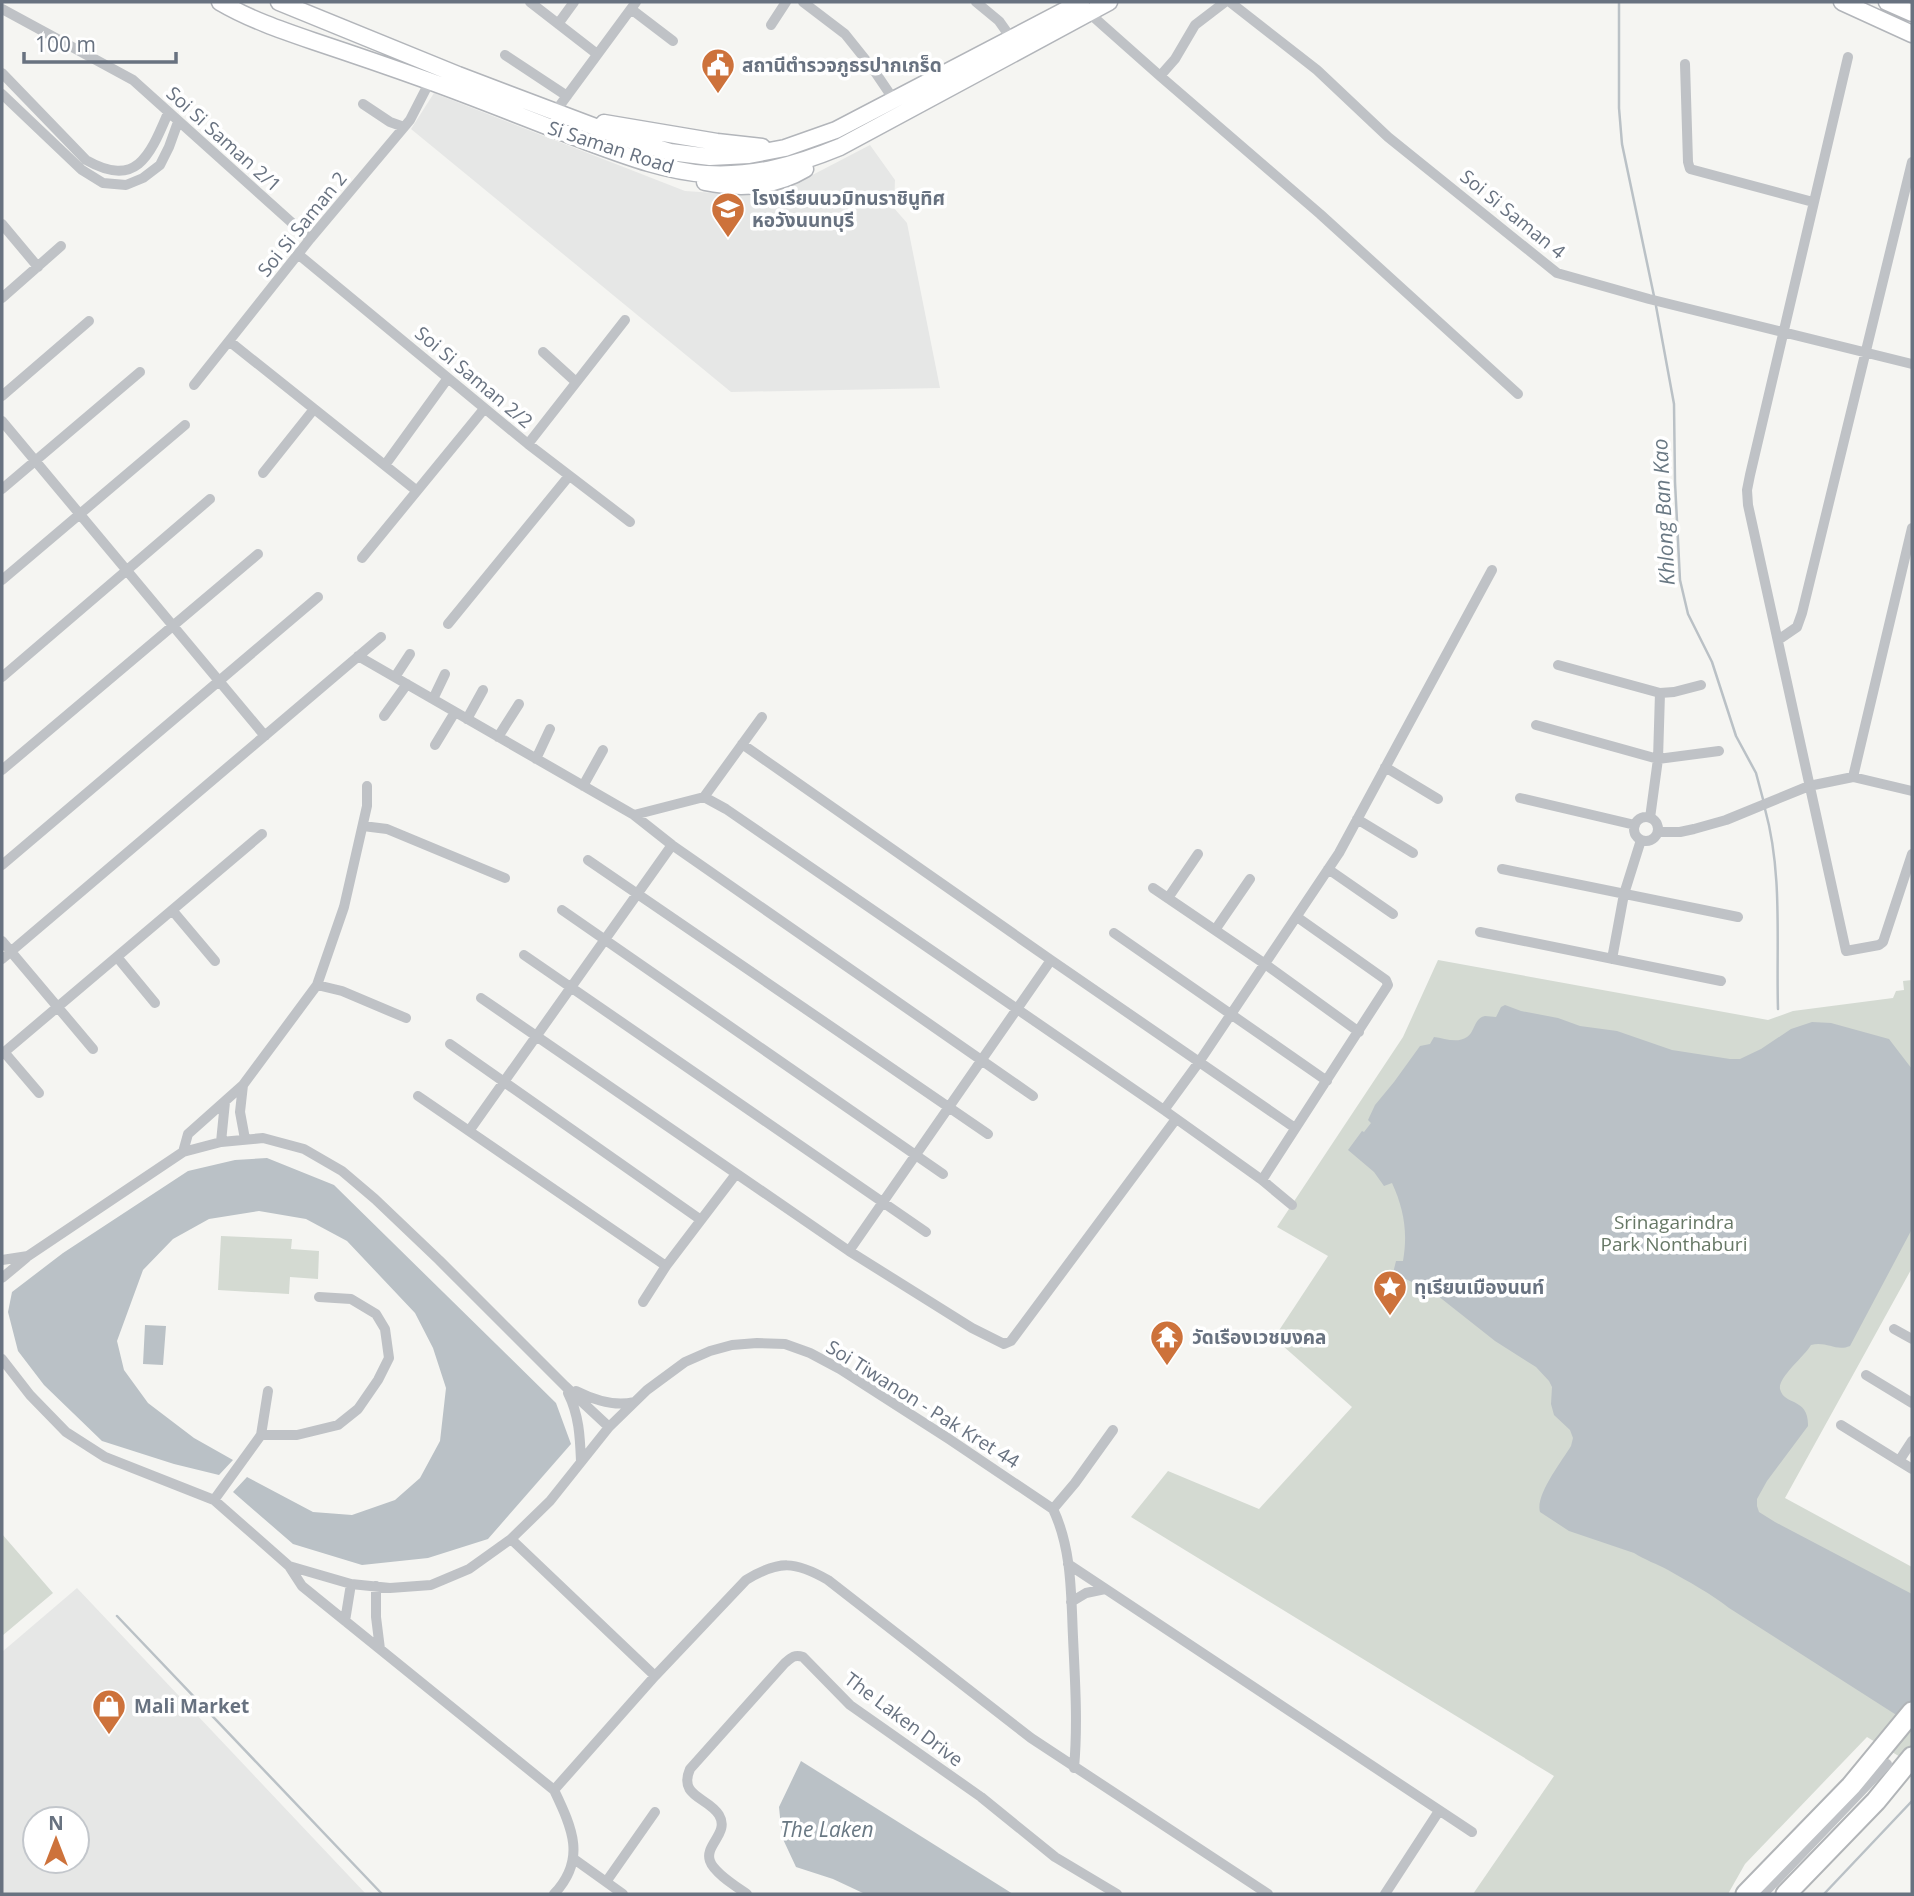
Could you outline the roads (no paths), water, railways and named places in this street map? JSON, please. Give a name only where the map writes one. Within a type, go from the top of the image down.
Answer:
[{"type":"highway","points":[[1746,1894],[1851,1786],[1912,1712]]},
{"type":"highway","points":[[1786,1894],[1875,1801],[1912,1757]]},
{"type":"main road","name":"Si Saman Road","points":[[220,2],[273,27],[430,81],[623,155],[680,170],[707,183],[729,186],[763,184],[799,172],[1085,7]]},
{"type":"main road","name":"Si Saman Road","points":[[279,2],[571,118],[716,142],[785,148],[836,130],[894,100]]},
{"type":"main road","points":[[894,100],[1011,38],[1085,7],[1109,2]]},
{"type":"main road","points":[[1842,2],[1912,34]]},
{"type":"main road","points":[[1887,2],[1912,13]]},
{"type":"street","points":[[530,2],[597,54]]},
{"type":"street","points":[[558,24],[574,2]]},
{"type":"street","points":[[771,25],[786,2]]},
{"type":"street","points":[[803,2],[845,34],[894,100]]},
{"type":"street","points":[[976,2],[999,21],[1011,38]]},
{"type":"street","points":[[1160,76],[1175,59],[1195,25],[1228,2]]},
{"type":"street","name":"Soi Si Saman 4","points":[[1228,2],[1317,69],[1388,137],[1553,271],[1649,299],[1912,365]]},
{"type":"street","points":[[555,112],[633,5],[673,41]]},
{"type":"street","points":[[1085,7],[1160,76],[1320,214],[1518,394]]},
{"type":"street","name":"Soi Si Saman 2/1","points":[[2,9],[133,80],[310,239]]},
{"type":"street","points":[[505,54],[567,96]]},
{"type":"street","points":[[1848,57],[1748,491],[1751,523],[1846,951],[1879,945],[1885,939],[1912,854]]},
{"type":"street","points":[[1685,64],[1690,169],[1813,202]]},
{"type":"street","points":[[2,73],[74,155],[82,170],[103,183],[126,185],[144,178],[160,164],[178,122]]},
{"type":"street","name":"Soi Si Saman 2","points":[[194,385],[310,239],[410,120],[430,81]]},
{"type":"street","points":[[2,94],[74,155],[102,170],[121,172],[132,169],[139,163],[156,141],[168,113]]},
{"type":"street","points":[[363,104],[390,122],[404,127]]},
{"type":"street","points":[[1778,640],[1797,627],[1802,613],[1912,162]]},
{"type":"street","points":[[2,224],[37,267]]},
{"type":"street","points":[[2,298],[61,246]]},
{"type":"street","name":"Soi Si Saman 2/2","points":[[299,255],[528,444],[629,522]]},
{"type":"street","points":[[528,444],[625,320]]},
{"type":"street","points":[[2,396],[89,321]]},
{"type":"street","points":[[229,341],[417,491]]},
{"type":"street","points":[[542,352],[576,382]]},
{"type":"street","points":[[2,489],[140,372]]},
{"type":"street","points":[[385,466],[448,378]]},
{"type":"street","points":[[362,558],[484,408]]},
{"type":"street","points":[[263,473],[314,409]]},
{"type":"street","points":[[2,421],[265,736]]},
{"type":"street","points":[[2,580],[185,425]]},
{"type":"street","points":[[448,624],[569,476]]},
{"type":"street","points":[[2,677],[210,499]]},
{"type":"street","points":[[1853,777],[1912,528]]},
{"type":"street","points":[[2,770],[258,554]]},
{"type":"street","points":[[1164,1110],[1328,869],[1492,570]]},
{"type":"street","points":[[2,865],[318,597]]},
{"type":"street","points":[[6,956],[382,637]]},
{"type":"street","points":[[395,677],[410,654]]},
{"type":"street","points":[[358,656],[634,815],[672,845],[1033,1096]]},
{"type":"street","points":[[1558,665],[1660,693],[1701,685]]},
{"type":"street","points":[[433,699],[445,674]]},
{"type":"street","points":[[384,716],[407,684]]},
{"type":"street","points":[[467,719],[483,690]]},
{"type":"street","points":[[1650,818],[1658,759],[1660,693]]},
{"type":"street","points":[[498,737],[519,704]]},
{"type":"street","points":[[435,745],[455,712]]},
{"type":"street","points":[[634,815],[704,797],[762,717]]},
{"type":"street","points":[[1536,725],[1658,759],[1719,751]]},
{"type":"street","points":[[536,758],[550,729]]},
{"type":"street","points":[[743,744],[1295,1128]]},
{"type":"street","points":[[583,786],[603,750]]},
{"type":"street","points":[[1385,767],[1438,799]]},
{"type":"street","points":[[1658,831],[1695,830],[1808,786],[1853,777],[1912,791]]},
{"type":"street","points":[[183,1152],[188,1134],[243,1085],[317,985],[344,907],[367,806],[367,786]]},
{"type":"street","points":[[704,797],[726,809],[1164,1110],[1262,1180],[1292,1205]]},
{"type":"street","points":[[1520,798],[1634,825]]},
{"type":"street","points":[[1634,825],[1641,818],[1650,818],[1655,821],[1658,831]]},
{"type":"street","points":[[1357,819],[1413,853]]},
{"type":"street","points":[[1634,825],[1640,840]]},
{"type":"street","points":[[363,826],[387,830],[505,878]]},
{"type":"street","points":[[1640,840],[1651,840],[1658,831]]},
{"type":"street","points":[[39,1093],[3,1053],[262,834]]},
{"type":"street","points":[[1612,959],[1624,894],[1640,840]]},
{"type":"street","points":[[469,1131],[672,845]]},
{"type":"street","points":[[1168,898],[1198,854]]},
{"type":"street","points":[[589,860],[988,1134]]},
{"type":"street","points":[[1328,869],[1393,914]]},
{"type":"street","points":[[1502,869],[1738,916]]},
{"type":"street","points":[[1215,930],[1250,880]]},
{"type":"street","points":[[1153,888],[1359,1032]]},
{"type":"street","points":[[172,910],[215,961]]},
{"type":"street","points":[[562,910],[943,1174]]},
{"type":"street","points":[[1262,1180],[1388,988],[1387,982],[1297,917]]},
{"type":"street","points":[[1480,932],[1721,981]]},
{"type":"street","points":[[1114,933],[1327,1081]]},
{"type":"street","points":[[2,941],[6,956],[57,1007],[93,1049]]},
{"type":"street","points":[[524,955],[926,1232]]},
{"type":"street","points":[[117,957],[155,1003]]},
{"type":"street","points":[[849,1251],[1051,960]]},
{"type":"street","points":[[317,985],[342,991],[406,1018]]},
{"type":"street","points":[[481,998],[849,1251],[999,1343],[1011,1341],[1176,1119]]},
{"type":"street","points":[[450,1044],[701,1220]]},
{"type":"street","points":[[243,1085],[240,1112],[245,1139]]},
{"type":"street","points":[[418,1096],[666,1266]]},
{"type":"street","points":[[221,1142],[225,1102]]},
{"type":"street","points":[[2,1278],[28,1256],[183,1152],[221,1142],[263,1138],[304,1149],[342,1171],[439,1259],[565,1386],[609,1426]]},
{"type":"street","points":[[643,1302],[666,1266],[736,1174]]},
{"type":"street","points":[[2,1260],[28,1256]]},
{"type":"street","points":[[261,1436],[297,1436],[338,1425],[358,1409],[389,1358],[385,1329],[376,1314],[351,1299],[319,1297]]},
{"type":"street","points":[[1894,1329],[1912,1339]]},
{"type":"street","name":"Soi Tiwanon - Pak Kret 44","points":[[2,1359],[30,1395],[66,1432],[105,1457],[214,1500],[289,1566],[351,1584],[390,1588],[431,1585],[469,1569],[511,1539],[551,1501],[609,1426],[647,1390],[685,1362],[732,1345],[785,1344],[810,1353],[949,1438],[1053,1510]]},
{"type":"street","points":[[1866,1375],[1912,1403]]},
{"type":"street","points":[[565,1386],[597,1401],[626,1404],[635,1402]]},
{"type":"street","points":[[565,1386],[575,1406],[580,1430],[581,1461]]},
{"type":"street","points":[[214,1500],[261,1436],[268,1391]]},
{"type":"street","points":[[1841,1425],[1912,1469]]},
{"type":"street","points":[[1074,1768],[1077,1716],[1068,1564],[1061,1528],[1053,1510],[1113,1430]]},
{"type":"street","points":[[1899,1461],[1912,1441]]},
{"type":"street","points":[[511,1539],[655,1676]]},
{"type":"street","points":[[1068,1564],[1472,1832]]},
{"type":"street","points":[[554,1790],[655,1676],[746,1580],[764,1569],[795,1565],[828,1580],[1031,1738],[1074,1768],[1268,1894]]},
{"type":"street","points":[[289,1566],[302,1586],[554,1790],[570,1824],[574,1859],[562,1885],[554,1894]]},
{"type":"street","points":[[345,1621],[351,1584]]},
{"type":"street","points":[[376,1586],[380,1649]]},
{"type":"street","points":[[1071,1602],[1094,1590],[1105,1589]]},
{"type":"street","name":"The Laken Drive","points":[[747,1894],[711,1864],[709,1853],[722,1830],[720,1816],[691,1792],[688,1774],[784,1664],[796,1655],[803,1657],[850,1705],[981,1797],[1055,1857],[1116,1894]]},
{"type":"street","points":[[1763,1894],[1887,1764]]},
{"type":"street","points":[[1385,1894],[1439,1811]]},
{"type":"street","points":[[606,1882],[655,1812]]},
{"type":"street","points":[[574,1859],[623,1894]]},
{"type":"water","name":"Srinagarindra Park Nonthaburi","points":[[1505,1005],[1580,1026],[1617,1031],[1672,1050],[1730,1059],[1740,1059],[1761,1049],[1791,1029],[1812,1022],[1831,1023],[1889,1039],[1912,1069],[1912,1229],[1850,1346],[1840,1348],[1822,1344],[1811,1345],[1780,1384],[1782,1394],[1805,1410],[1808,1426],[1767,1481],[1757,1499],[1757,1506],[1759,1512],[1775,1522],[1912,1594],[1912,1725],[1692,1583],[1634,1553],[1569,1531],[1540,1512],[1545,1488],[1571,1446],[1573,1438],[1570,1430],[1554,1415],[1549,1381],[1536,1367],[1495,1341],[1433,1292],[1393,1273],[1396,1261],[1403,1261],[1405,1241],[1404,1221],[1396,1193],[1392,1183],[1384,1186],[1374,1172],[1348,1150],[1371,1123],[1368,1120],[1375,1105],[1420,1046],[1430,1044],[1434,1037],[1463,1039],[1470,1035],[1481,1017],[1496,1017]]},
{"type":"water","points":[[267,1158],[334,1185],[556,1403],[571,1444],[488,1539],[428,1558],[362,1565],[293,1544],[233,1492],[247,1477],[313,1512],[352,1515],[395,1500],[420,1478],[440,1441],[446,1388],[433,1348],[415,1313],[347,1241],[306,1219],[259,1211],[209,1219],[173,1239],[143,1270],[117,1341],[124,1370],[148,1403],[194,1438],[233,1460],[219,1475],[102,1441],[44,1385],[18,1351],[8,1312],[12,1292],[63,1253],[188,1171],[235,1160]]},
{"type":"water","points":[[145,1325],[166,1326],[163,1365],[143,1364]]},
{"type":"water","name":"The Laken","points":[[801,1761],[1013,1894],[865,1894],[833,1879],[796,1867],[782,1837],[779,1807]]},
{"type":"waterway","name":"Khlong Ban Kao","points":[[1619,2],[1619,108],[1622,144],[1654,296]]},
{"type":"waterway","name":"Khlong Ban Kao","points":[[1656,306],[1674,404],[1680,580],[1688,614],[1712,662],[1736,736],[1756,773],[1764,803]]},
{"type":"waterway","name":"Khlong Ban Kao","points":[[1765,809],[1771,834],[1778,909],[1778,1009]]},
{"type":"waterway","points":[[117,1616],[382,1894]]},
{"type":"waterway","points":[[1824,1894],[1912,1801]]},
{"type":"place","name":"สถานีตำรวจภูธรปากเกร็ด","points":[[718,95]]},
{"type":"place","name":"โรงเรียนนวมิทนราชินูทิศ หอวังนนทบุรี","points":[[728,239]]},
{"type":"place","name":"ทุเรียนเมืองนนท์","points":[[1390,1317]]},
{"type":"place","name":"วัดเรืองเวชมงคล","points":[[1167,1367]]},
{"type":"place","name":"Mali Market","points":[[109,1736]]}]
